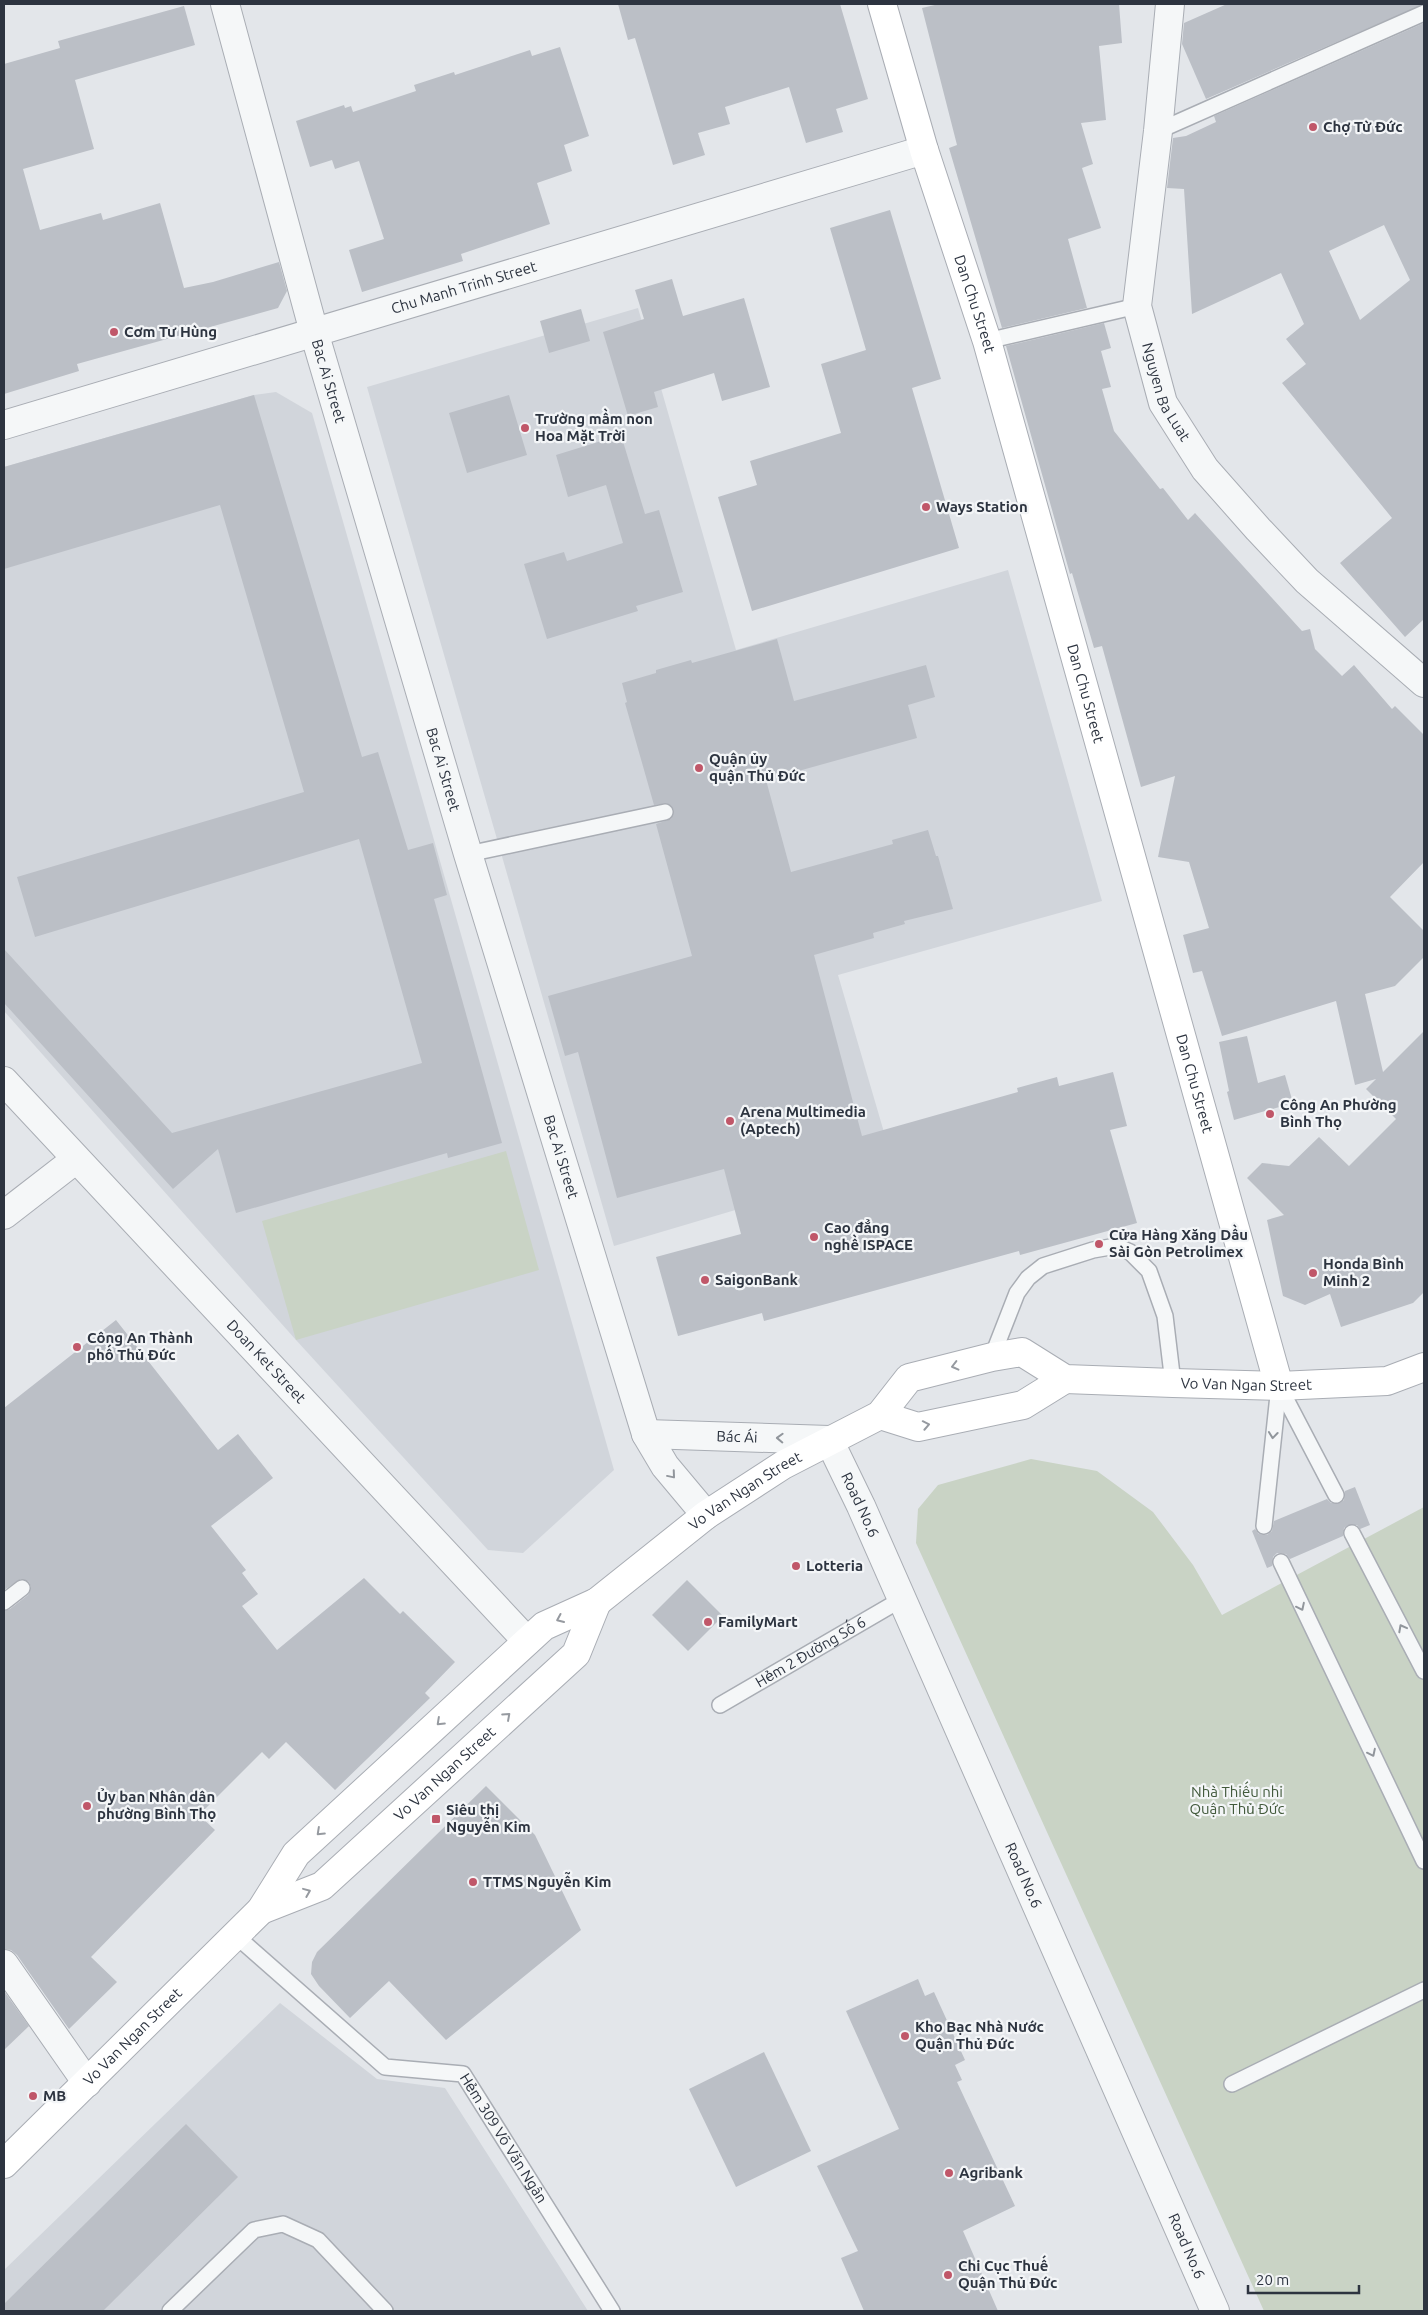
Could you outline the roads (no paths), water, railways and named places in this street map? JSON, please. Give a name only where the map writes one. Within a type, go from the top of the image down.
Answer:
[{"type":"main road","name":"Dan Chu Street","points":[[882,4],[924,150],[987,341],[1279,1386]]},
{"type":"main road","name":"Vo Van Ngan Street","points":[[4,2164],[261,1910],[296,1854],[544,1626],[597,1602],[706,1516],[783,1465],[880,1415],[909,1378],[992,1357],[1022,1352],[1065,1378],[1173,1383],[1279,1386],[1387,1381],[1424,1367]]},
{"type":"main road","points":[[880,1415],[914,1427],[1023,1406],[1065,1378]]},
{"type":"main road","name":"Vo Van Ngan Street","points":[[261,1910],[322,1886],[576,1654],[597,1602]]},
{"type":"street","name":"Bac Ai Street","points":[[225,4],[314,332],[468,854],[646,1434],[664,1466],[706,1516]]},
{"type":"street","name":"Nguyen Ba Luat","points":[[1170,4],[1158,131],[1136,306],[1163,403],[1205,468],[1307,581],[1424,683]]},
{"type":"street","name":"Chu Manh Trinh Street","points":[[4,425],[924,150]]},
{"type":"street","name":"Doan Ket Street","points":[[4,1081],[75,1160],[527,1641]]},
{"type":"street","points":[[4,1215],[75,1160]]},
{"type":"street","name":"Bác Ái","points":[[646,1434],[829,1440]]},
{"type":"street","name":"Road No.6","points":[[829,1440],[861,1506],[1215,2311]]},
{"type":"street","points":[[4,1964],[87,2082]]},
{"type":"lane","points":[[1158,131],[1424,13]]},
{"type":"lane","points":[[987,341],[1136,306]]},
{"type":"lane","points":[[468,854],[665,812]]},
{"type":"lane","points":[[992,1357],[1017,1293],[1028,1278],[1043,1266],[1093,1250],[1116,1246],[1130,1252],[1149,1271],[1165,1316],[1173,1383]]},
{"type":"lane","points":[[1279,1386],[1336,1495]]},
{"type":"lane","points":[[1264,1526],[1279,1386]]},
{"type":"lane","points":[[1352,1533],[1424,1671]]},
{"type":"lane","points":[[1281,1562],[1424,1861]]},
{"type":"lane","points":[[4,1602],[22,1588]]},
{"type":"lane","name":"Hẻm 2 Đường Số 6","points":[[720,1705],[902,1599]]},
{"type":"lane","name":"Hẻm 309 Võ Văn Ngân","points":[[235,1935],[385,2067],[463,2074],[612,2311]]},
{"type":"lane","points":[[1232,2084],[1424,1990]]},
{"type":"lane","points":[[170,2311],[254,2230],[282,2224],[318,2240],[385,2311]]},
{"type":"place","name":"Chợ Từ Đức","points":[[1313,127]]},
{"type":"place","name":"Cơm Tư Hùng","points":[[114,332]]},
{"type":"place","name":"Trường mầm non Hoa Mặt Trời","points":[[525,428]]},
{"type":"place","name":"Ways Station","points":[[926,507]]},
{"type":"place","name":"Quận ủy quận Thủ Đức","points":[[699,768]]},
{"type":"place","name":"Công An Phường Bình Thọ","points":[[1270,1114]]},
{"type":"place","name":"Arena Multimedia (Aptech)","points":[[730,1121]]},
{"type":"place","name":"Cao đẳng nghề ISPACE","points":[[814,1237]]},
{"type":"place","name":"Cửa Hàng Xăng Dầu Sài Gòn Petrolimex","points":[[1099,1244]]},
{"type":"place","name":"Honda Bình Minh 2","points":[[1313,1273]]},
{"type":"place","name":"SaigonBank","points":[[705,1280]]},
{"type":"place","name":"Công An Thành phố Thủ Đức","points":[[77,1347]]},
{"type":"place","name":"Lotteria","points":[[796,1566]]},
{"type":"place","name":"FamilyMart","points":[[708,1622]]},
{"type":"place","name":"Ủy ban Nhân dân phường Bình Thọ","points":[[87,1806]]},
{"type":"place","name":"Siêu thị Nguyễn Kim","points":[[436,1819]]},
{"type":"place","name":"TTMS Nguyễn Kim","points":[[473,1882]]},
{"type":"place","name":"Kho Bạc Nhà Nước Quận Thủ Đức","points":[[905,2036]]},
{"type":"place","name":"MB","points":[[33,2096]]},
{"type":"place","name":"Agribank","points":[[949,2173]]},
{"type":"place","name":"Chi Cục Thuế Quận Thủ Đức","points":[[948,2275]]},
{"type":"park label","name":"Nhà Thiếu nhi Quận Thủ Đức","points":[[1237,1800]]}]
